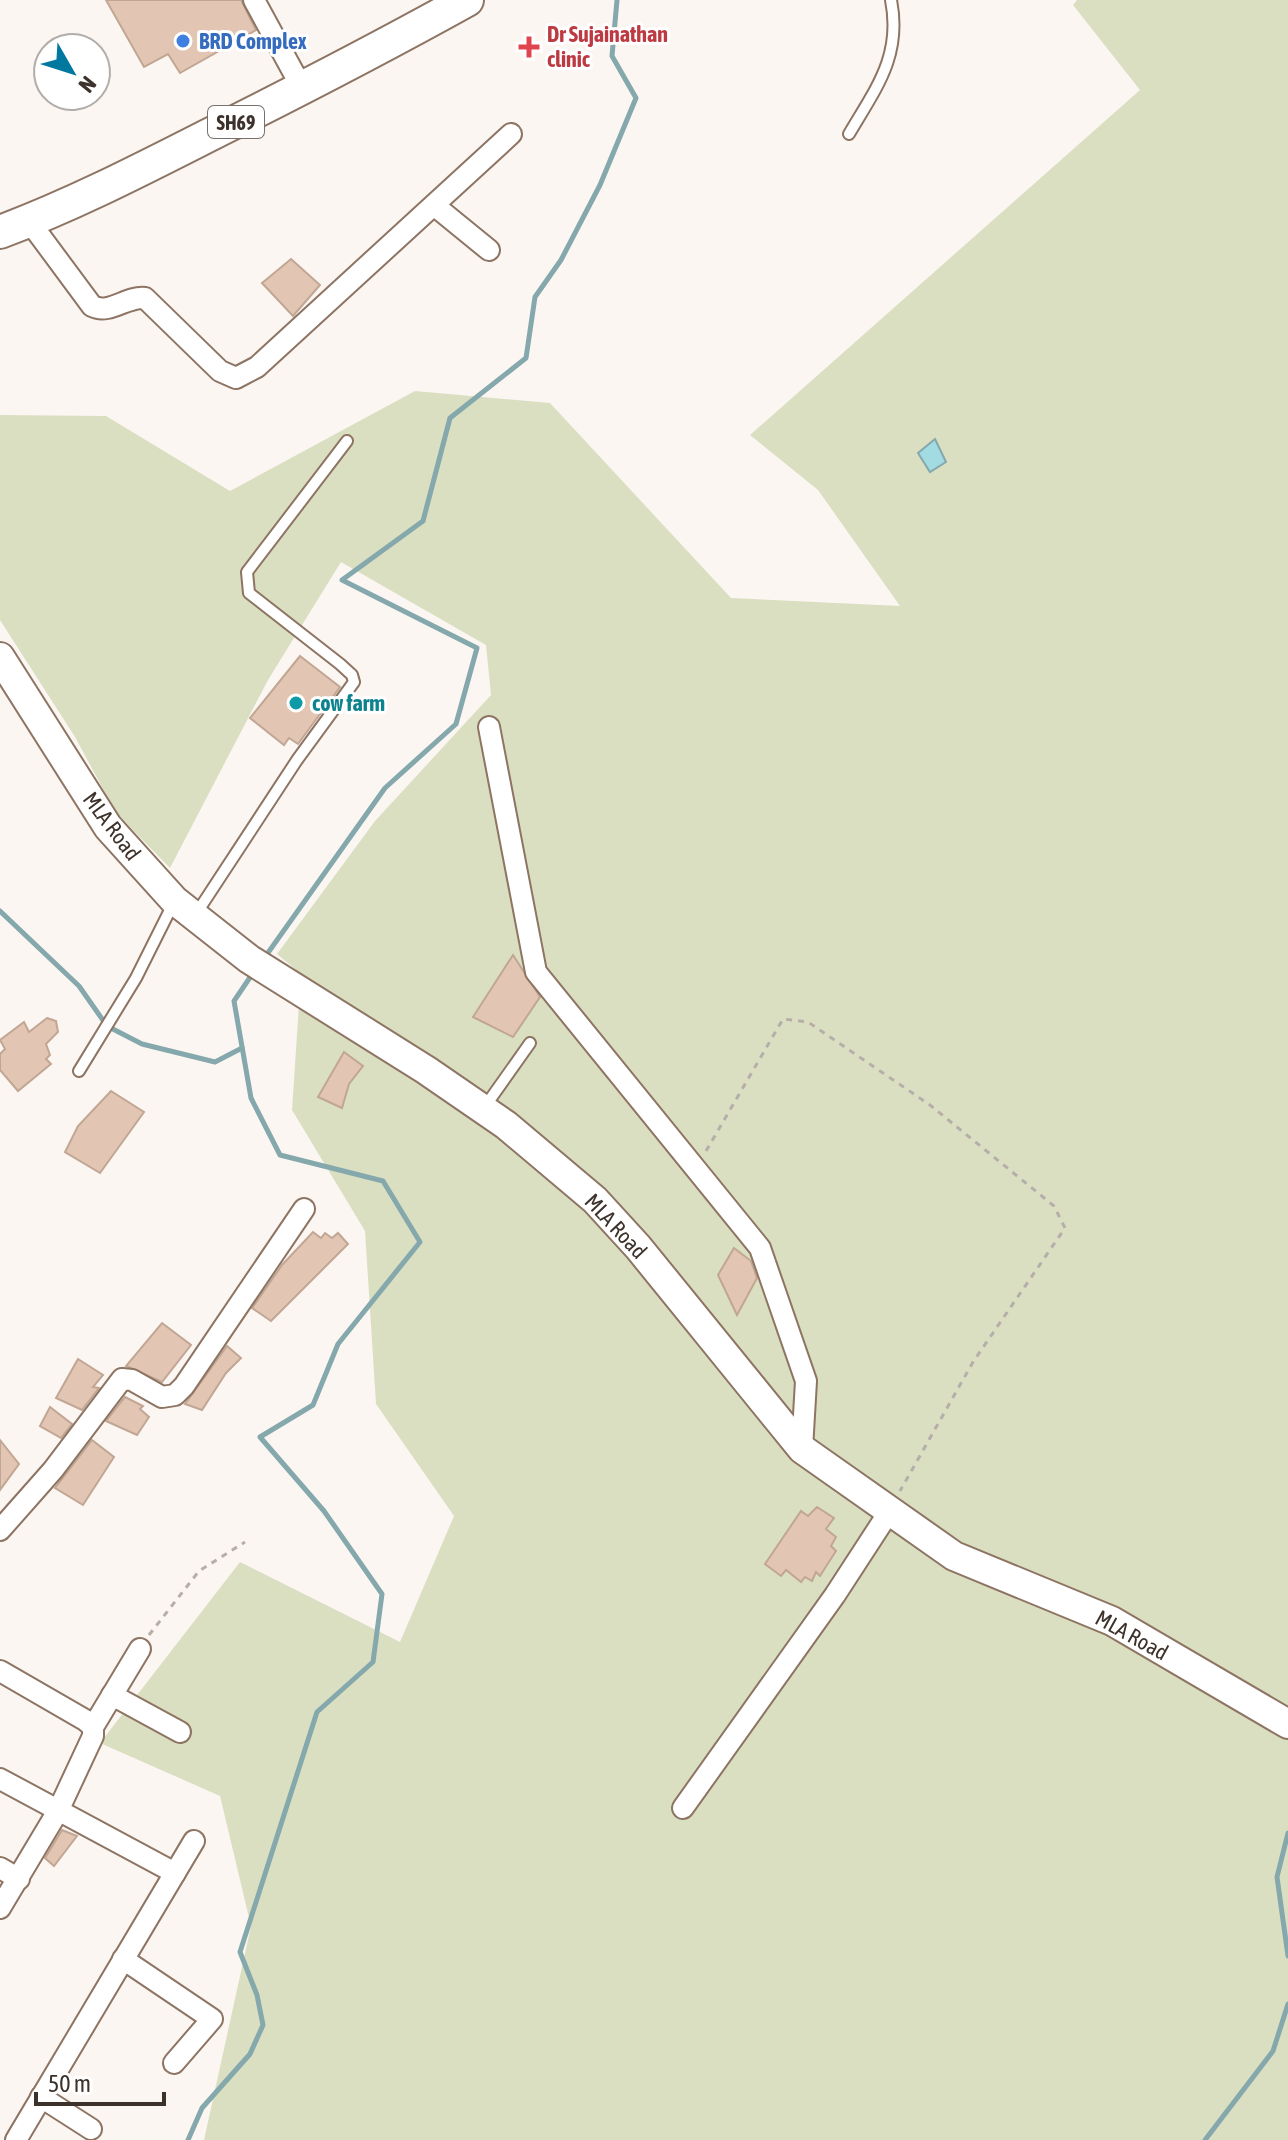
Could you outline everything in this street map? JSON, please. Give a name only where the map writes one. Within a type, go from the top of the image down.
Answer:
[{"type":"main road","name":"SH69","points":[[15,227],[302,88],[467,0]]},
{"type":"street","points":[[254,0],[302,88]]},
{"type":"street","points":[[15,227],[92,306],[107,309],[126,300],[145,298],[220,371],[236,378],[257,367],[511,134]]},
{"type":"street","points":[[435,206],[489,250]]},
{"type":"street","name":"MLA Road","points":[[0,657],[108,827],[184,908],[249,959],[483,1109],[595,1200],[638,1247],[802,1449],[954,1556],[1112,1621],[1288,1724]]},
{"type":"street","points":[[489,727],[536,972],[760,1248],[806,1381],[802,1449]]},
{"type":"street","points":[[0,1530],[53,1470],[122,1379],[132,1380],[162,1397],[175,1395],[184,1386],[304,1209]]},
{"type":"street","points":[[683,1808],[835,1595],[889,1512]]},
{"type":"street","points":[[0,1908],[58,1811],[93,1736],[93,1727],[140,1649]]},
{"type":"street","points":[[0,1671],[93,1727]]},
{"type":"street","points":[[112,1695],[180,1732]]},
{"type":"street","points":[[0,1779],[175,1873]]},
{"type":"street","points":[[16,2140],[194,1841]]},
{"type":"street","points":[[0,1868],[19,1879]]},
{"type":"street","points":[[123,1959],[212,2019],[174,2063]]},
{"type":"street","points":[[41,2097],[91,2129]]},
{"type":"lane","points":[[849,134],[890,62],[895,23],[891,0]]},
{"type":"lane","points":[[79,1071],[136,978],[184,908],[354,682],[346,670],[249,593],[246,585],[247,572],[347,441]]},
{"type":"lane","points":[[483,1109],[530,1043]]},
{"type":"path","points":[[696,1168],[783,1019],[808,1022],[930,1105],[1054,1206],[1065,1228],[973,1362],[889,1512]]},
{"type":"path","points":[[140,1649],[199,1571],[245,1542]]},
{"type":"green space","points":[[1077,0],[1288,0],[1288,2140],[204,2140],[251,1926],[220,1796],[100,1743],[240,1562],[400,1642],[454,1516],[376,1404],[365,1231],[292,1110],[301,974],[277,954],[375,821],[491,695],[486,645],[341,562],[268,680],[170,868],[116,813],[75,737],[0,620],[0,415],[106,416],[230,491],[415,391],[550,403],[731,598],[900,606],[818,490],[750,435],[1140,90],[1073,5]]},
{"type":"water","points":[[935,439],[946,462],[930,472],[918,453]]},
{"type":"building","name":"BRD Complex","points":[[106,0],[241,0],[256,30],[180,73],[168,54],[144,67]]},
{"type":"building","points":[[291,259],[320,285],[293,316],[262,283]]},
{"type":"building","name":"cow farm","points":[[300,656],[340,687],[298,744],[289,738],[284,745],[250,718]]},
{"type":"building","points":[[513,955],[540,997],[513,1037],[473,1017]]},
{"type":"building","points":[[47,1018],[56,1021],[58,1032],[46,1044],[50,1055],[46,1059],[51,1064],[18,1091],[0,1070],[0,1054],[5,1049],[0,1040],[24,1022],[29,1032]]},
{"type":"building","points":[[344,1052],[363,1066],[349,1084],[342,1108],[318,1097]]},
{"type":"building","points":[[111,1091],[144,1112],[100,1173],[65,1152],[78,1126]]},
{"type":"building","points":[[313,1232],[321,1238],[325,1233],[332,1238],[338,1233],[348,1244],[271,1321],[252,1308],[282,1265]]},
{"type":"building","points":[[734,1248],[751,1261],[757,1278],[737,1315],[718,1275]]},
{"type":"building","points":[[162,1323],[191,1345],[162,1382],[126,1366]]},
{"type":"building","points":[[227,1346],[241,1358],[226,1373],[202,1410],[185,1404]]},
{"type":"building","points":[[78,1359],[103,1375],[93,1387],[99,1388],[82,1410],[56,1398]]},
{"type":"building","points":[[125,1397],[143,1406],[140,1409],[149,1417],[137,1435],[106,1421]]},
{"type":"building","points":[[50,1407],[72,1424],[61,1438],[40,1426]]},
{"type":"building","points":[[0,1440],[19,1464],[0,1490]]},
{"type":"building","points":[[92,1440],[114,1457],[83,1505],[55,1488]]},
{"type":"building","points":[[817,1507],[834,1518],[826,1529],[836,1537],[831,1546],[836,1551],[820,1576],[816,1572],[812,1581],[805,1577],[801,1582],[786,1570],[781,1576],[765,1564],[801,1511],[808,1516]]},
{"type":"building","points":[[62,1830],[77,1836],[54,1866],[45,1858]]},
{"type":"waterway","points":[[265,957],[385,788],[456,724],[477,648],[342,580],[423,521],[450,418],[526,358],[535,297],[561,260],[600,185],[636,98],[612,56],[617,0]]},
{"type":"waterway","points":[[0,911],[79,986],[107,1026],[142,1044],[215,1062],[242,1048]]},
{"type":"waterway","points":[[188,2140],[202,2108],[250,2054],[263,2025],[257,1995],[240,1952],[317,1712],[373,1662],[382,1594],[324,1511],[260,1437],[313,1405],[338,1344],[420,1242],[383,1181],[280,1155],[251,1098],[234,1001],[253,973]]},
{"type":"waterway","points":[[1288,1833],[1277,1877],[1288,1956]]},
{"type":"waterway","points":[[1205,2140],[1273,2051],[1288,2004]]},
{"type":"place","name":"BRD Complex","points":[[183,41]]},
{"type":"place","name":"Dr Sujainathan clinic","points":[[529,47]]},
{"type":"place","name":"cow farm","points":[[296,703]]}]
